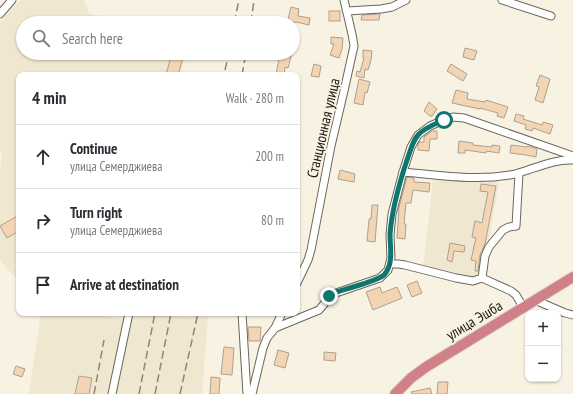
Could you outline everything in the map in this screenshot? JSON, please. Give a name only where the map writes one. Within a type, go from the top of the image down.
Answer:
[{"type":"highway","name":"улица Эшба","points":[[395,394],[426,367],[573,277]]},
{"type":"street","points":[[0,13],[12,0]]},
{"type":"street","name":"Станционная улица","points":[[300,277],[311,250],[331,146],[354,46],[344,0]]},
{"type":"street","points":[[347,11],[392,7],[406,0]]},
{"type":"street","points":[[502,0],[551,16]]},
{"type":"street","points":[[275,328],[319,310],[329,296],[336,292],[380,278],[388,270],[391,258],[390,235],[392,214],[403,172],[411,147],[418,135],[430,126],[453,117],[464,118],[573,156]]},
{"type":"street","points":[[403,172],[470,178],[490,178],[513,175],[554,162],[573,160]]},
{"type":"street","points":[[482,278],[489,247],[503,230],[516,226],[519,173]]},
{"type":"street","points":[[390,264],[405,265],[474,281],[482,278],[511,291],[516,295],[523,308]]},
{"type":"street","points":[[535,300],[573,315]]},
{"type":"street","points":[[112,394],[128,316]]},
{"type":"street","points":[[242,316],[247,394]]},
{"type":"street","points":[[252,394],[263,348],[267,338],[275,328],[281,316]]},
{"type":"shaded area","points":[[20,0],[84,0],[89,14],[100,16],[16,16],[16,60],[185,60],[181,72],[16,72],[16,277],[0,260],[0,168],[2,156],[0,148],[0,22]]},
{"type":"shaded area","points":[[433,178],[484,182],[499,181],[482,281],[423,269]]},
{"type":"shaded area","points":[[41,316],[103,316],[132,320],[133,316],[208,317],[202,394],[29,394]]},
{"type":"building","points":[[291,7],[299,9],[298,16],[289,16]]},
{"type":"building","points":[[329,11],[340,11],[340,21],[329,21]]},
{"type":"building","points":[[380,14],[379,20],[361,20],[362,15]]},
{"type":"building","points":[[300,16],[310,18],[309,25],[300,23]]},
{"type":"building","points":[[331,37],[343,38],[339,58],[330,55],[334,44],[331,44]]},
{"type":"building","points":[[465,48],[477,51],[474,60],[463,57]]},
{"type":"building","points":[[363,50],[372,51],[368,70],[365,69],[364,78],[356,76],[357,71],[360,72],[364,58]]},
{"type":"building","points":[[170,60],[182,60],[179,72],[167,72]]},
{"type":"building","points":[[279,60],[290,60],[288,68],[285,67],[284,72],[277,72]]},
{"type":"building","points":[[314,64],[321,66],[319,77],[311,76]]},
{"type":"building","points":[[451,64],[467,74],[463,81],[447,71]]},
{"type":"building","points":[[540,75],[550,79],[543,103],[535,100],[539,87],[536,86]]},
{"type":"building","points":[[359,79],[370,82],[367,93],[365,92],[363,105],[354,103]]},
{"type":"building","points":[[456,90],[468,93],[467,99],[485,102],[486,100],[508,107],[504,118],[497,116],[498,113],[452,103]]},
{"type":"building","points":[[429,102],[437,109],[432,116],[424,111]]},
{"type":"building","points":[[516,114],[524,116],[523,119],[542,125],[543,122],[553,125],[550,134],[533,128],[532,131],[525,129],[526,125],[514,121]]},
{"type":"building","points":[[432,131],[437,131],[437,139],[430,139],[429,151],[418,150],[418,144],[420,142],[424,142],[424,137]]},
{"type":"building","points":[[459,141],[473,143],[473,145],[492,147],[492,145],[500,146],[499,153],[465,150],[465,153],[458,153]]},
{"type":"building","points":[[511,145],[528,146],[537,149],[536,157],[510,153]]},
{"type":"building","points":[[340,170],[355,174],[354,182],[338,179]]},
{"type":"building","points":[[407,177],[414,178],[414,182],[430,183],[429,192],[413,190],[411,203],[406,203],[404,224],[406,224],[405,239],[397,238],[399,207]]},
{"type":"building","points":[[481,184],[496,186],[485,244],[480,255],[478,271],[475,271],[476,261],[471,260],[476,238],[472,237],[475,221],[482,223],[488,192],[480,191]]},
{"type":"building","points":[[372,205],[378,205],[375,242],[367,241]]},
{"type":"building","points":[[16,217],[16,233],[7,238],[0,226]]},
{"type":"building","points":[[450,243],[465,246],[464,252],[454,251],[452,262],[447,260]]},
{"type":"building","points":[[417,281],[422,293],[412,297],[407,285]]},
{"type":"building","points":[[380,287],[382,293],[397,287],[402,298],[373,310],[366,292]]},
{"type":"building","points":[[248,327],[261,327],[260,341],[249,341]]},
{"type":"building","points":[[224,347],[234,348],[232,375],[221,374]]},
{"type":"building","points":[[278,350],[289,353],[285,368],[274,365]]},
{"type":"building","points":[[324,352],[336,353],[335,361],[324,360]]},
{"type":"building","points":[[16,366],[25,369],[22,377],[13,374]]},
{"type":"building","points":[[79,376],[92,378],[89,394],[75,394]]},
{"type":"building","points":[[211,377],[220,378],[219,394],[210,394]]},
{"type":"building","points":[[438,382],[448,382],[447,394],[437,394]]},
{"type":"building","points":[[430,388],[432,394],[412,394],[411,392]]},
{"type":"railway","points":[[236,16],[239,0]]},
{"type":"railway","points":[[252,16],[254,0]]},
{"type":"railway","points":[[225,70],[227,60]]},
{"type":"railway","points":[[243,72],[245,60]]},
{"type":"railway","points":[[139,394],[154,316]]},
{"type":"railway","points":[[155,394],[170,316]]},
{"type":"railway","points":[[180,394],[197,316]]},
{"type":"railway","points":[[94,394],[104,340]]},
{"type":"route","points":[[329,296],[336,292],[380,278],[388,270],[391,258],[390,235],[392,214],[396,195],[411,147],[418,135],[430,126],[444,120]]}]
